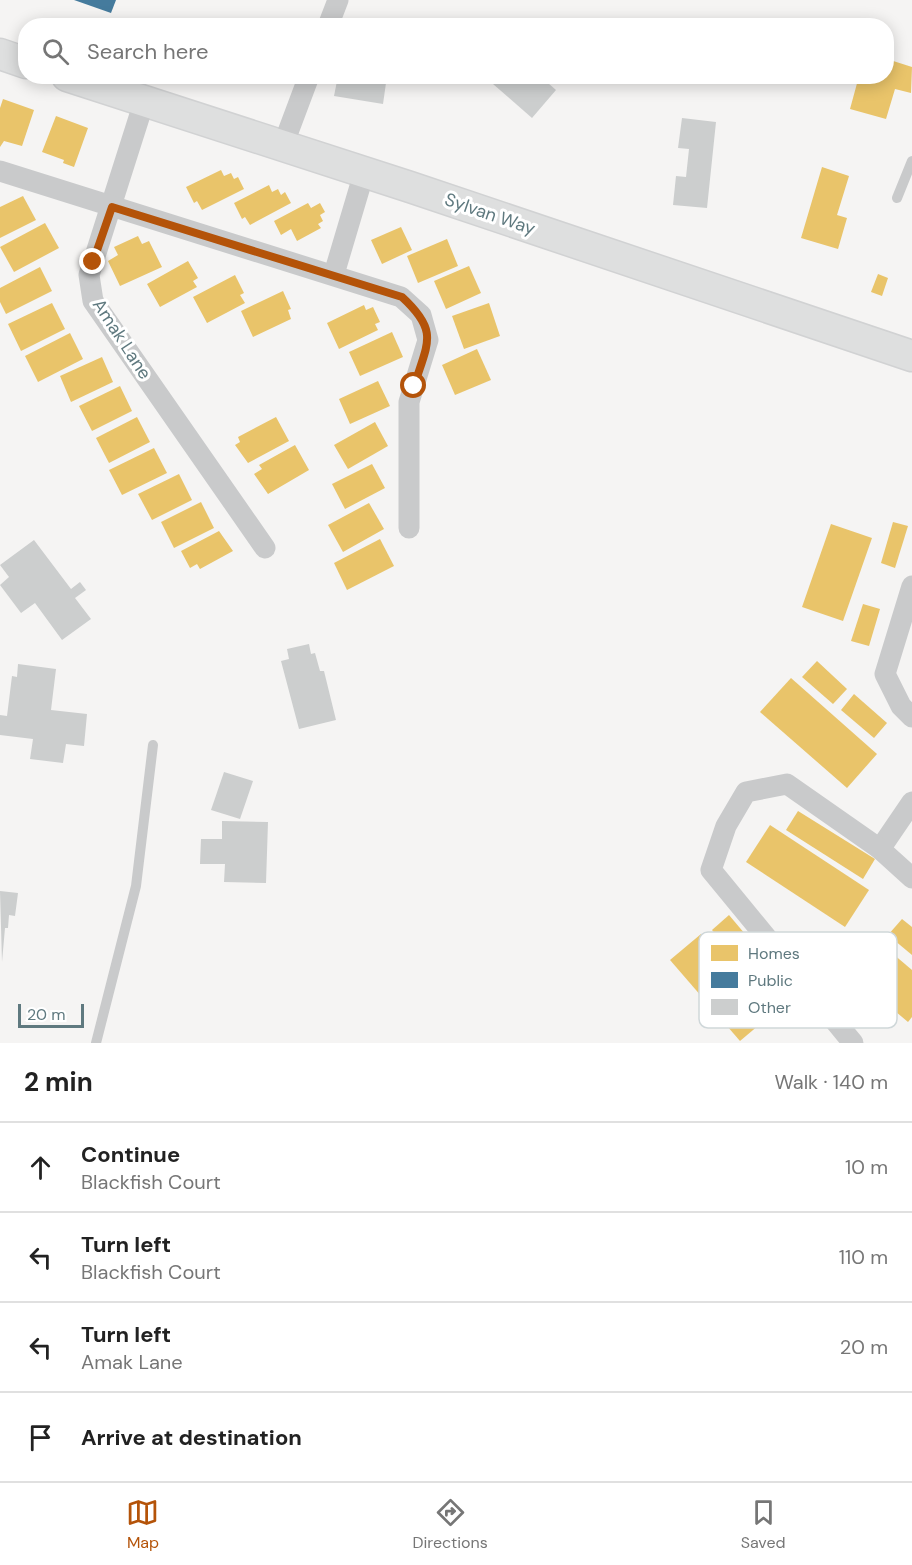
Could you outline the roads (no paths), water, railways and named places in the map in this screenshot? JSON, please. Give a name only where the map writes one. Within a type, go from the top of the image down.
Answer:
[{"type":"main road","points":[[0,54],[18,60]]},
{"type":"main road","name":"Sylvan Way","points":[[91,84],[912,356]]},
{"type":"street","points":[[331,18],[338,0]]},
{"type":"street","points":[[282,148],[306,84]]},
{"type":"street","name":"Amak Lane","points":[[144,102],[89,275],[93,301],[266,548]]},
{"type":"street","points":[[0,171],[402,297],[422,315],[428,340],[409,402],[409,528]]},
{"type":"street","points":[[334,274],[364,173]]},
{"type":"street","points":[[912,586],[885,674],[901,706],[912,717]]},
{"type":"street","points":[[762,932],[711,870],[726,826],[746,792],[787,784],[880,849],[912,878]]},
{"type":"street","points":[[880,849],[912,802]]},
{"type":"street","points":[[841,1028],[853,1043]]},
{"type":"lane","points":[[897,198],[912,161]]},
{"type":"lane","points":[[96,1043],[136,886],[153,745]]}]
